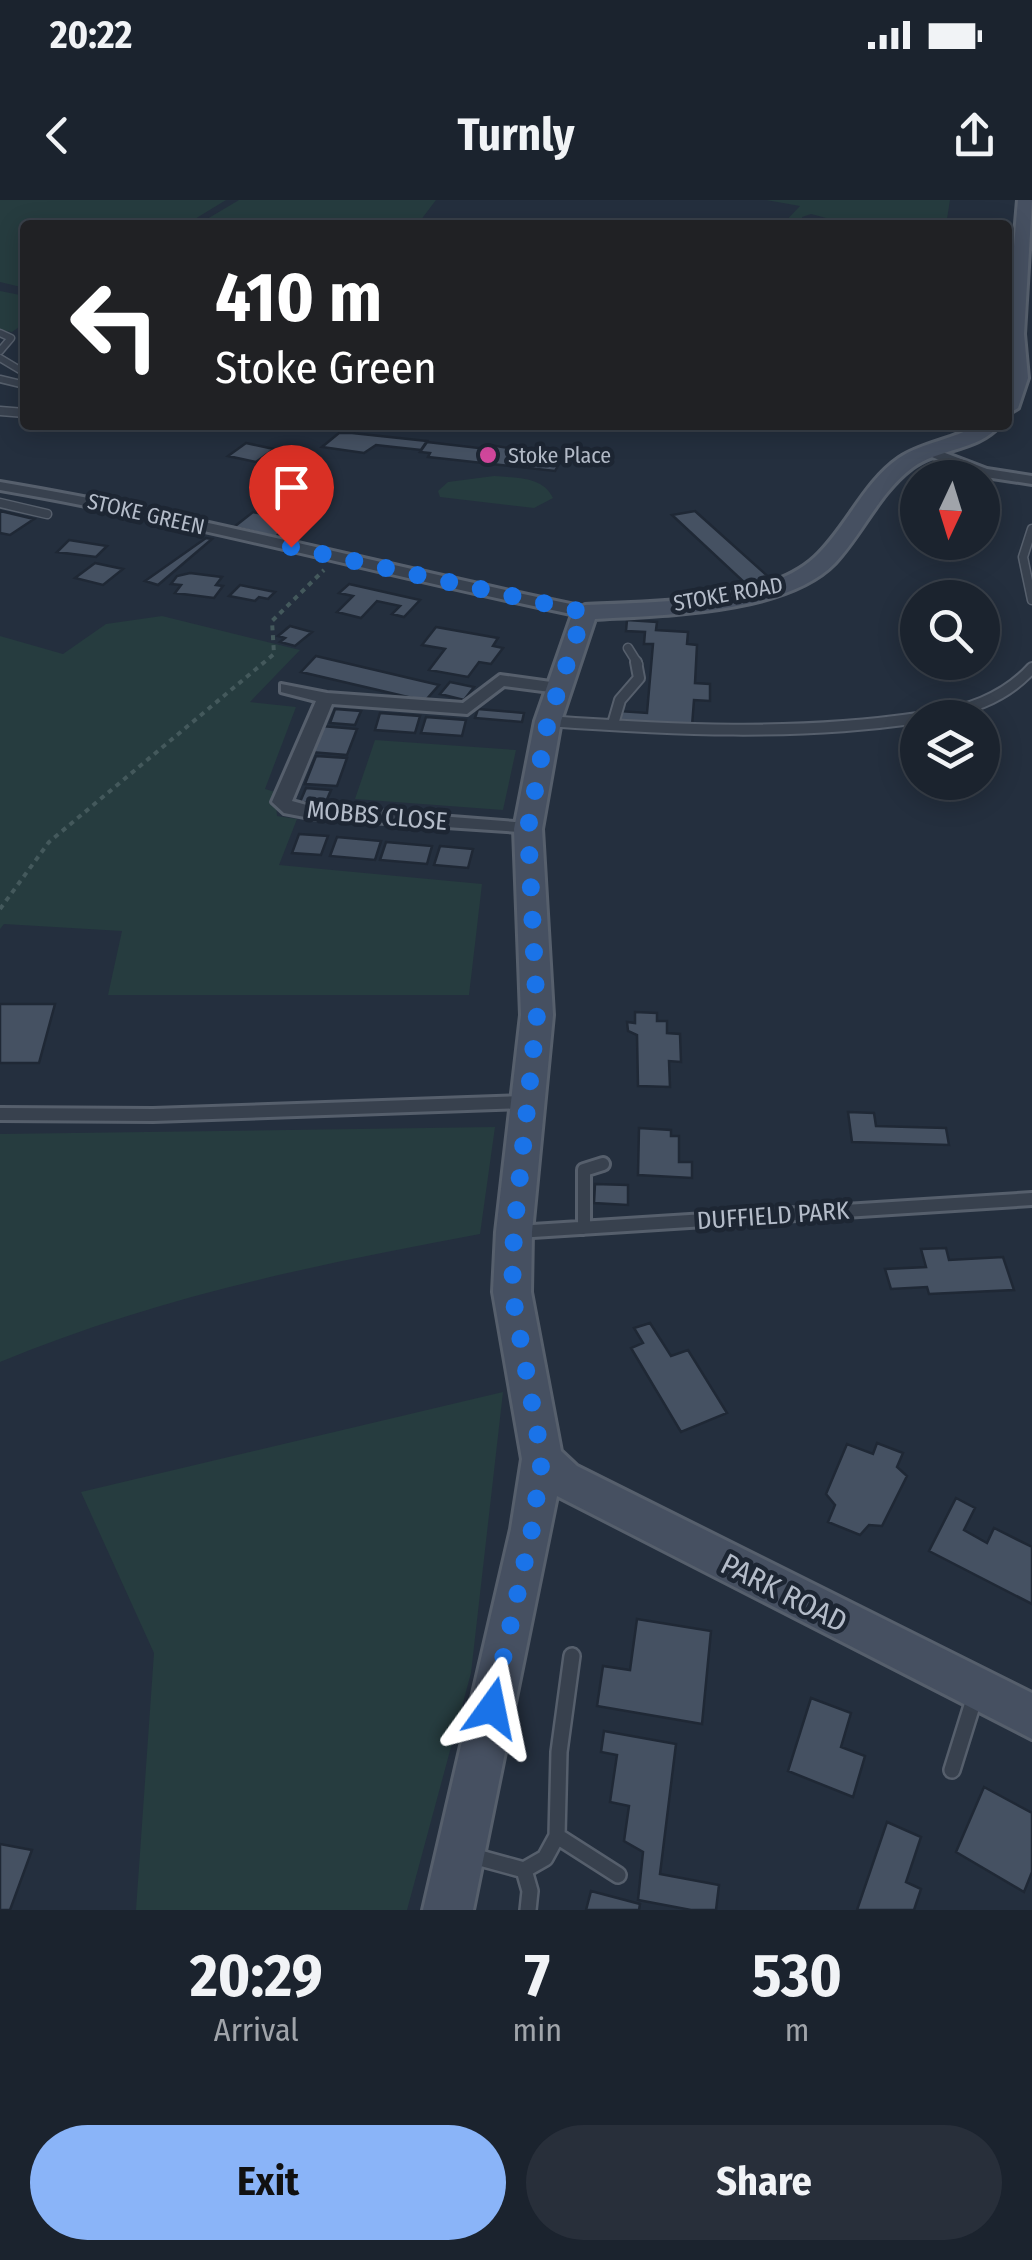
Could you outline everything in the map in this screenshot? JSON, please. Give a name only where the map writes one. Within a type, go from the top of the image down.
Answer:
[{"type":"main road","points":[[1012,396],[1018,378],[1015,334],[1026,200]]},
{"type":"main road","name":"STOKE ROAD","points":[[584,612],[747,594],[784,586],[812,573],[908,462],[984,430]]},
{"type":"main road","points":[[448,1910],[532,1529],[542,1459],[512,1292],[514,1232],[537,1015],[528,828],[553,705],[584,612]]},
{"type":"main road","name":"PARK ROAD","points":[[542,1459],[563,1479],[976,1692],[1032,1717]]},
{"type":"street","points":[[932,452],[984,473],[1032,480]]},
{"type":"street","name":"STOKE GREEN","points":[[0,486],[106,504],[584,612]]},
{"type":"street","points":[[286,688],[327,698],[466,709],[505,673],[553,705]]},
{"type":"street","name":"MOBBS CLOSE","points":[[327,698],[318,710],[284,795],[282,802],[291,808],[528,828]]},
{"type":"lane","points":[[0,333],[12,338],[0,350]]},
{"type":"lane","points":[[11,380],[20,376]]},
{"type":"lane","points":[[0,379],[20,383]]},
{"type":"lane","points":[[0,503],[47,514]]},
{"type":"lane","points":[[1032,529],[1024,558],[1032,600]]},
{"type":"lane","points":[[612,724],[620,700],[639,678],[638,666],[628,648]]},
{"type":"lane","points":[[990,700],[1019,685],[1032,668]]},
{"type":"lane","points":[[553,705],[612,724],[706,732],[736,727],[865,726],[900,721]]},
{"type":"lane","points":[[0,1114],[153,1116],[530,1102]]},
{"type":"lane","points":[[584,1228],[584,1170],[603,1164]]},
{"type":"lane","name":"DUFFIELD PARK","points":[[514,1232],[1032,1200]]},
{"type":"lane","points":[[460,1852],[524,1870],[545,1858],[557,1836],[559,1752],[572,1656]]},
{"type":"lane","points":[[952,1770],[976,1692]]},
{"type":"lane","points":[[557,1836],[618,1875]]},
{"type":"lane","points":[[524,1870],[530,1891],[528,1910]]},
{"type":"path","points":[[0,910],[48,842],[274,654],[272,621],[336,558]]},
{"type":"green space","points":[[0,200],[226,200],[193,220],[20,220],[20,287],[0,282]]},
{"type":"green space","points":[[239,200],[436,200],[421,220],[205,220]]},
{"type":"green space","points":[[766,200],[950,200],[947,220],[834,220],[811,214],[803,220],[787,220],[800,206]]},
{"type":"green space","points":[[0,291],[20,295],[20,326],[12,332],[0,330]]},
{"type":"green space","points":[[494,476],[535,482],[553,498],[534,508],[440,497],[438,491],[448,482]]},
{"type":"green space","points":[[162,616],[300,650],[250,702],[296,707],[265,789],[275,792],[277,816],[297,819],[279,865],[482,884],[469,995],[108,995],[122,931],[4,924],[0,929],[0,636],[63,654],[106,624]]},
{"type":"green space","points":[[375,740],[516,750],[503,810],[355,799]]},
{"type":"green space","points":[[495,1127],[480,1234],[297,1271],[177,1301],[0,1362],[0,1134]]},
{"type":"green space","points":[[503,1392],[471,1673],[407,1910],[136,1910],[154,1653],[81,1492]]},
{"type":"building","points":[[339,433],[427,441],[421,450],[376,445],[364,453],[322,447]]},
{"type":"building","name":"Stoke Place","points":[[427,442],[487,449],[490,445],[563,457],[555,471],[428,457],[430,453],[420,452]]},
{"type":"building","points":[[246,443],[274,449],[256,462],[228,456]]},
{"type":"building","points":[[0,511],[34,519],[10,535],[0,533]]},
{"type":"building","points":[[695,511],[773,581],[747,585],[672,515]]},
{"type":"building","points":[[253,512],[290,520],[276,537],[234,527]]},
{"type":"building","points":[[206,538],[212,539],[158,585],[145,581]]},
{"type":"building","points":[[69,540],[107,546],[96,557],[57,552]]},
{"type":"building","points":[[95,563],[123,569],[103,585],[75,578]]},
{"type":"building","points":[[190,573],[222,577],[216,585],[223,586],[214,598],[175,593],[181,585],[171,584],[177,576]]},
{"type":"building","points":[[349,584],[420,600],[404,617],[392,614],[400,606],[377,601],[361,618],[337,612],[353,596],[339,593]]},
{"type":"building","points":[[240,585],[275,592],[268,599],[259,597],[255,601],[229,596]]},
{"type":"building","points":[[627,620],[657,622],[656,630],[688,632],[687,644],[697,645],[695,683],[710,684],[710,701],[694,700],[692,726],[618,722],[619,711],[647,713],[653,644],[644,644],[645,632],[626,631]]},
{"type":"building","points":[[290,626],[312,632],[295,646],[280,642],[285,638],[278,636]]},
{"type":"building","points":[[436,627],[498,638],[493,646],[503,648],[491,664],[479,662],[468,677],[429,670],[445,649],[422,645]]},
{"type":"building","points":[[316,656],[439,685],[425,701],[301,672]]},
{"type":"building","points":[[450,682],[474,687],[464,700],[440,694]]},
{"type":"building","points":[[335,709],[361,711],[355,725],[330,723]]},
{"type":"building","points":[[478,709],[524,713],[522,722],[475,718]]},
{"type":"building","points":[[380,713],[420,716],[415,733],[375,730]]},
{"type":"building","points":[[426,717],[466,720],[462,736],[421,733]]},
{"type":"building","points":[[321,726],[357,729],[347,755],[310,752]]},
{"type":"building","points":[[316,756],[347,758],[337,786],[305,784]]},
{"type":"building","points":[[306,788],[331,790],[325,804],[300,802]]},
{"type":"building","points":[[299,834],[328,836],[321,855],[292,853]]},
{"type":"building","points":[[337,837],[381,841],[375,860],[330,856]]},
{"type":"building","points":[[386,842],[432,846],[427,864],[380,860]]},
{"type":"building","points":[[440,846],[473,849],[468,868],[434,865]]},
{"type":"building","points":[[0,1004],[55,1004],[39,1063],[0,1063]]},
{"type":"building","points":[[635,1012],[657,1013],[657,1021],[667,1021],[667,1033],[680,1034],[681,1062],[669,1061],[670,1087],[638,1086],[637,1035],[628,1031],[627,1022],[635,1023]]},
{"type":"building","points":[[848,1112],[874,1113],[876,1126],[946,1128],[949,1145],[852,1142]]},
{"type":"building","points":[[639,1128],[671,1130],[671,1136],[679,1136],[679,1162],[692,1162],[692,1178],[638,1175]]},
{"type":"building","points":[[595,1184],[628,1185],[628,1205],[594,1203]]},
{"type":"building","points":[[946,1248],[949,1260],[1003,1257],[1014,1290],[929,1294],[927,1287],[891,1289],[885,1269],[926,1267],[921,1249]]},
{"type":"building","points":[[650,1323],[671,1356],[688,1350],[727,1413],[681,1432],[631,1348],[643,1343],[634,1328]]},
{"type":"building","points":[[877,1443],[903,1453],[897,1467],[907,1476],[882,1526],[869,1525],[860,1535],[828,1522],[835,1505],[826,1494],[847,1444],[873,1454]]},
{"type":"building","points":[[956,1498],[975,1508],[964,1530],[987,1543],[994,1528],[1032,1547],[1032,1604],[929,1551]]},
{"type":"building","points":[[637,1619],[711,1631],[702,1724],[597,1706],[603,1666],[630,1670]]},
{"type":"building","points":[[811,1698],[851,1713],[841,1747],[865,1756],[853,1797],[788,1771]]},
{"type":"building","points":[[604,1731],[676,1744],[660,1874],[719,1885],[716,1910],[691,1910],[638,1900],[643,1852],[624,1841],[629,1806],[610,1802],[617,1755],[601,1752]]},
{"type":"building","points":[[984,1787],[1032,1813],[1032,1872],[1024,1892],[956,1852]]},
{"type":"building","points":[[887,1822],[921,1837],[906,1882],[921,1889],[914,1910],[857,1910]]},
{"type":"building","points":[[0,1844],[32,1850],[10,1910],[0,1910]]},
{"type":"building","points":[[591,1891],[640,1904],[639,1910],[586,1910]]},
{"type":"place","name":"Stoke Place","points":[[488,455]]},
{"type":"route","points":[[291,547],[558,610],[584,612],[548,721],[528,828],[537,1015],[514,1232],[512,1292],[542,1459],[532,1529],[492,1708]]}]
